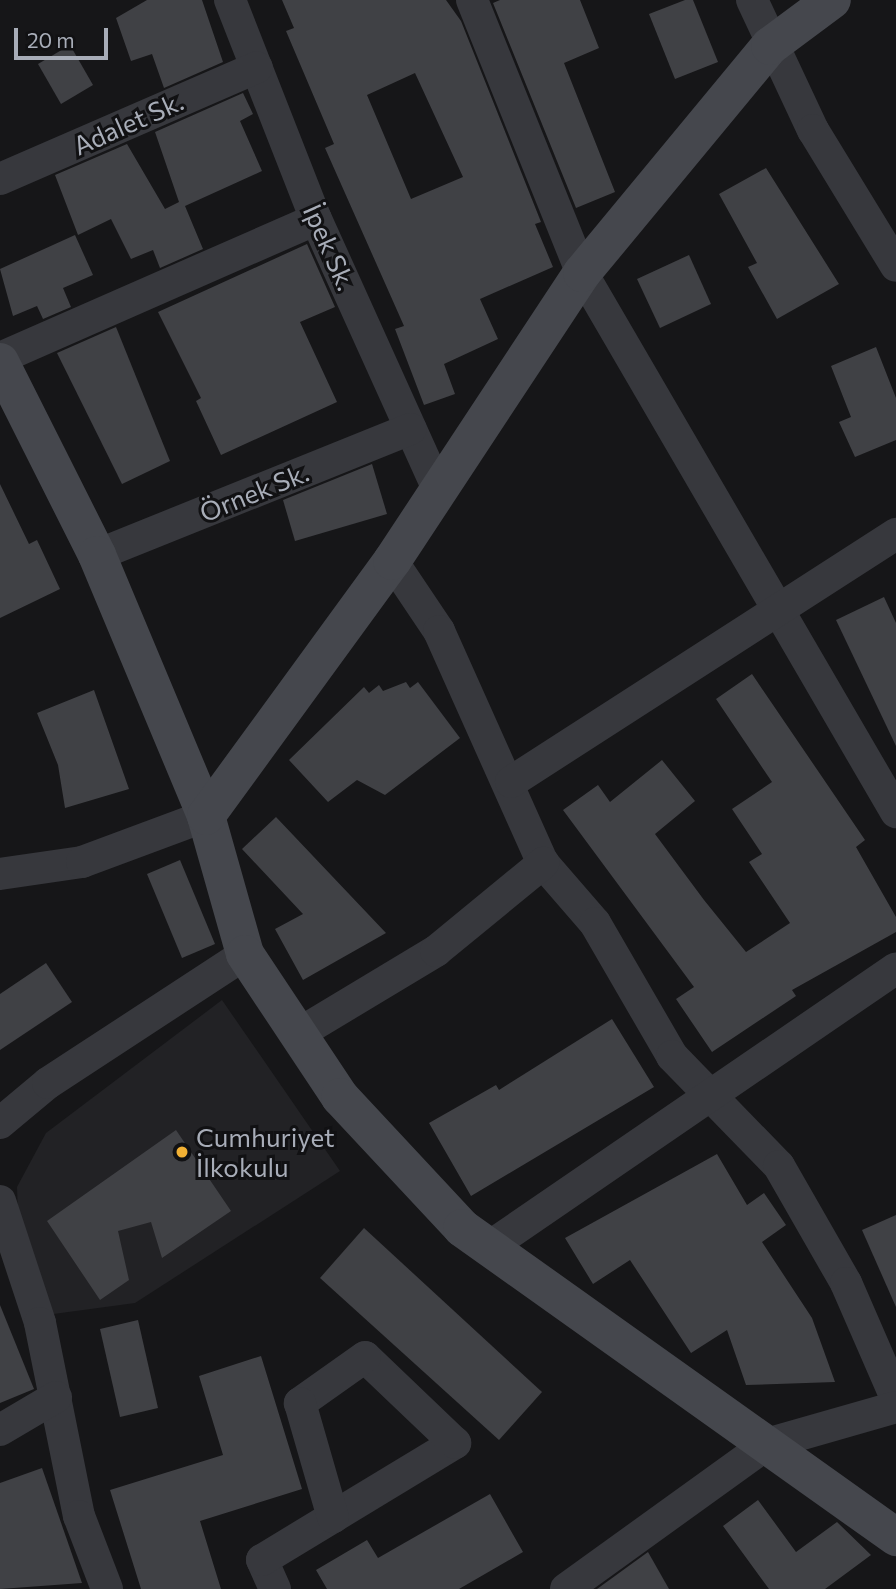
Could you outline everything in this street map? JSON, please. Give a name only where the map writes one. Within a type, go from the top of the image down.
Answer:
[{"type":"street","name":"İpek Sk.","points":[[230,0],[316,219],[439,491]]},
{"type":"street","points":[[472,0],[582,273],[781,606],[896,812]]},
{"type":"street","points":[[752,0],[770,46],[896,266]]},
{"type":"street","points":[[0,874],[82,862],[206,816],[392,561],[582,273],[770,46],[832,0]]},
{"type":"street","name":"Adalet Sk.","points":[[0,179],[257,67]]},
{"type":"street","points":[[316,219],[0,360],[97,555],[206,816],[244,954],[340,1097],[462,1228],[896,1537]]},
{"type":"street","name":"Örnek Sk.","points":[[97,555],[411,429]]},
{"type":"street","points":[[511,782],[896,534]]},
{"type":"street","points":[[392,561],[439,631],[511,782],[543,863],[595,923],[673,1056],[712,1092],[779,1166],[846,1283],[896,1398]]},
{"type":"street","points":[[298,1034],[436,951],[543,863]]},
{"type":"street","points":[[0,1123],[48,1083],[244,954]]},
{"type":"street","points":[[489,1247],[896,968]]},
{"type":"street","points":[[0,1201],[40,1323],[79,1516],[107,1589]]},
{"type":"street","points":[[275,1589],[262,1560],[455,1443],[365,1357],[300,1404],[332,1517]]},
{"type":"street","points":[[0,1430],[56,1397]]},
{"type":"street","points":[[566,1589],[767,1444],[896,1407]]},
{"type":"shaded area","name":"Cumhuriyet İlkokulu","points":[[222,1000],[340,1171],[135,1303],[46,1315],[19,1242],[17,1187],[46,1133]]},
{"type":"building","points":[[147,0],[202,0],[223,62],[164,88],[152,54],[131,61],[116,18]]},
{"type":"building","points":[[282,0],[446,0],[461,21],[541,222],[535,224],[553,267],[480,299],[498,339],[444,364],[455,394],[424,405],[395,329],[404,326],[325,148],[334,144],[286,31],[294,28]],"holes":[[[415,73],[463,177],[411,199],[367,95]]]},
{"type":"building","points":[[500,0],[580,0],[599,48],[564,63],[615,192],[576,208],[493,3]]},
{"type":"building","points":[[685,0],[693,0],[718,62],[675,79],[649,14]]},
{"type":"building","points":[[70,45],[93,85],[61,104],[38,64]]},
{"type":"building","points":[[243,93],[253,114],[240,121],[262,171],[185,206],[203,249],[160,268],[153,250],[131,259],[111,219],[78,235],[55,175],[127,144],[165,209],[179,202],[155,132]]},
{"type":"building","points":[[766,168],[839,284],[777,319],[748,267],[757,263],[719,194]]},
{"type":"building","points":[[75,235],[93,275],[63,288],[71,307],[43,319],[37,306],[13,316],[0,269]]},
{"type":"building","points":[[307,244],[335,307],[300,322],[337,402],[221,455],[196,401],[201,398],[158,312]]},
{"type":"building","points":[[689,255],[711,304],[660,328],[637,279]]},
{"type":"building","points":[[116,327],[170,461],[122,484],[57,353]]},
{"type":"building","points":[[876,347],[896,398],[896,440],[855,457],[839,422],[851,417],[831,366]]},
{"type":"building","points":[[372,464],[387,514],[295,541],[283,500]]},
{"type":"building","points":[[0,484],[29,544],[37,540],[60,589],[0,618]]},
{"type":"building","points":[[884,597],[896,623],[896,746],[836,620]]},
{"type":"building","points":[[752,674],[865,840],[856,847],[896,917],[896,932],[792,990],[796,996],[712,1052],[676,999],[694,987],[563,810],[598,785],[610,802],[662,760],[695,801],[655,834],[704,900],[746,952],[790,923],[749,862],[762,854],[732,809],[772,782],[716,699]]},
{"type":"building","points":[[406,682],[410,688],[418,682],[460,738],[385,795],[357,780],[328,802],[289,760],[364,687],[369,693],[379,685],[383,691]]},
{"type":"building","points":[[94,690],[129,789],[65,808],[58,765],[37,713]]},
{"type":"building","points":[[276,817],[386,933],[303,980],[275,929],[303,914],[242,849]]},
{"type":"building","points":[[180,860],[215,944],[182,958],[147,874]]},
{"type":"building","points":[[46,963],[72,1002],[0,1050],[0,994]]},
{"type":"building","points":[[612,1019],[654,1087],[471,1196],[429,1123],[496,1085],[499,1090]]},
{"type":"building","points":[[176,1130],[231,1211],[162,1258],[151,1222],[118,1231],[129,1280],[100,1300],[47,1221]]},
{"type":"building","points":[[717,1154],[747,1205],[764,1193],[786,1225],[762,1242],[812,1318],[835,1382],[746,1385],[727,1330],[691,1353],[630,1260],[593,1284],[565,1238]]},
{"type":"building","points":[[896,1215],[896,1307],[862,1230]]},
{"type":"building","points":[[364,1228],[542,1392],[499,1440],[320,1278]]},
{"type":"building","points":[[0,1305],[34,1389],[0,1403]]},
{"type":"building","points":[[138,1320],[158,1408],[120,1417],[100,1329]]},
{"type":"building","points":[[261,1356],[302,1489],[200,1521],[221,1589],[141,1589],[110,1490],[223,1455],[199,1376]]},
{"type":"building","points":[[42,1468],[82,1583],[0,1589],[0,1483]]},
{"type":"building","points":[[490,1494],[523,1552],[459,1589],[327,1589],[316,1570],[367,1540],[378,1558]]},
{"type":"building","points":[[758,1500],[796,1552],[837,1522],[871,1555],[825,1589],[769,1589],[723,1526]]},
{"type":"building","points":[[648,1552],[669,1589],[597,1589]]},
{"type":"place","name":"Cumhuriyet İlkokulu","points":[[182,1152]]}]
